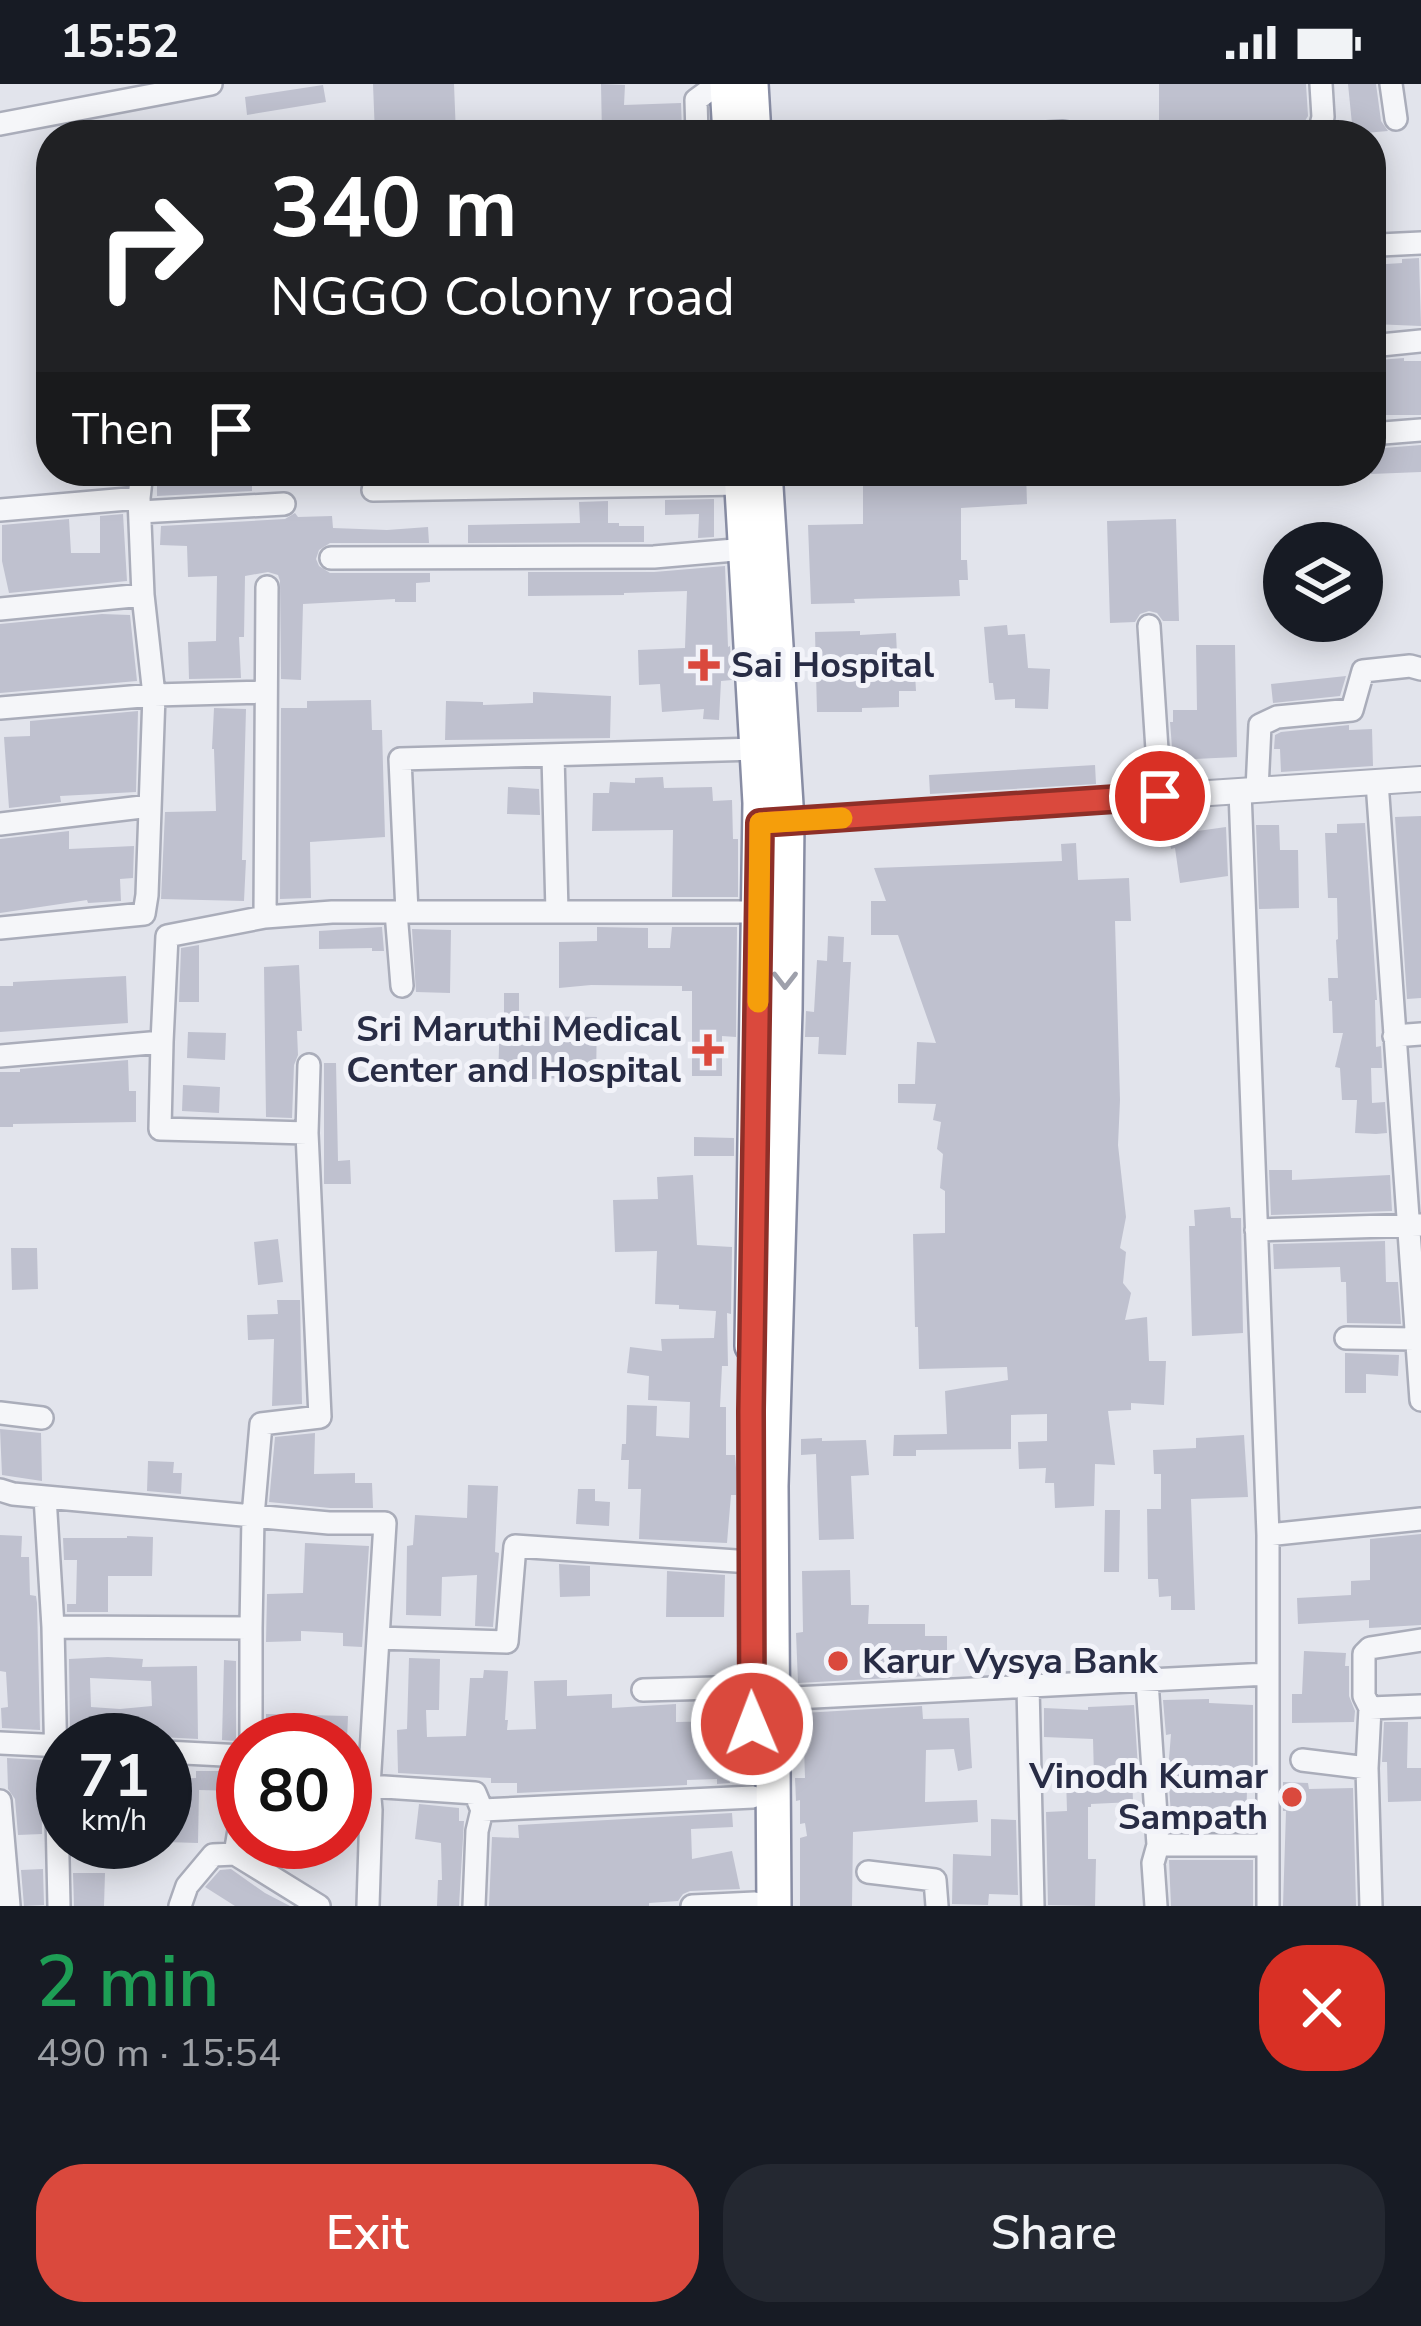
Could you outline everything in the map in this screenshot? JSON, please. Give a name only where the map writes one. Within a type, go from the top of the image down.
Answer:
[{"type":"highway","points":[[733,120],[741,84]]},
{"type":"highway","points":[[741,84],[750,120]]},
{"type":"highway","points":[[749,486],[746,549],[757,749],[773,822],[759,913],[751,1411],[751,1562],[762,1693],[761,1905]]},
{"type":"highway","points":[[751,486],[785,1010],[771,1486],[754,1797],[761,1905]]},
{"type":"street","points":[[0,124],[211,84]]},
{"type":"street","points":[[697,120],[696,100],[715,86],[741,84]]},
{"type":"street","points":[[1321,84],[1323,120]]},
{"type":"street","points":[[1391,84],[1396,119]]},
{"type":"street","points":[[1386,245],[1421,243]]},
{"type":"street","points":[[1386,344],[1421,341]]},
{"type":"street","points":[[1386,427],[1421,430]]},
{"type":"street","points":[[0,928],[144,914],[154,695],[143,596],[141,486]]},
{"type":"street","points":[[374,490],[474,486]]},
{"type":"street","points":[[0,510],[284,504]]},
{"type":"street","points":[[331,558],[654,557],[746,549]]},
{"type":"street","points":[[265,917],[267,587]]},
{"type":"street","points":[[0,608],[143,596]]},
{"type":"street","points":[[1149,626],[1160,796]]},
{"type":"street","points":[[1268,1906],[1268,1535],[1256,1230],[1249,790],[1260,725],[1277,717],[1352,710],[1363,671],[1421,669]]},
{"type":"street","points":[[0,708],[154,695],[266,692]]},
{"type":"street","points":[[402,986],[400,759],[757,749]]},
{"type":"street","points":[[553,755],[557,912]]},
{"type":"street","points":[[773,822],[1421,779]]},
{"type":"street","points":[[1377,782],[1394,1036],[1411,1130],[1415,1339],[1421,1400]]},
{"type":"street","points":[[0,824],[150,806]]},
{"type":"street","points":[[307,1133],[160,1129],[166,936],[265,917],[401,912],[759,913]]},
{"type":"street","points":[[1394,1036],[1421,1034]]},
{"type":"street","points":[[0,1056],[162,1042]]},
{"type":"street","points":[[251,1713],[253,1516],[261,1424],[320,1417],[307,1133],[309,1066]]},
{"type":"street","points":[[1256,1230],[1414,1225]]},
{"type":"street","points":[[1346,1338],[1415,1339]]},
{"type":"street","points":[[0,1413],[42,1418]]},
{"type":"street","points":[[0,1490],[329,1523],[385,1523],[372,1727]]},
{"type":"street","points":[[45,1497],[58,1713]]},
{"type":"street","points":[[1268,1535],[1421,1519]]},
{"type":"street","points":[[378,1638],[507,1642],[515,1546],[751,1562]]},
{"type":"street","points":[[53,1627],[251,1628]]},
{"type":"street","points":[[1371,1906],[1370,1708],[1364,1696],[1364,1654],[1370,1648],[1421,1640]]},
{"type":"street","points":[[643,1690],[762,1693],[1268,1674]]},
{"type":"street","points":[[1147,1681],[1158,1845],[1153,1864],[1156,1906]]},
{"type":"street","points":[[1028,1686],[1034,1906]]},
{"type":"street","points":[[1370,1708],[1421,1706]]},
{"type":"street","points":[[0,1743],[36,1745]]},
{"type":"street","points":[[1302,1760],[1367,1768]]},
{"type":"street","points":[[372,1786],[475,1793],[482,1810],[474,1906]]},
{"type":"street","points":[[482,1810],[754,1797]]},
{"type":"street","points":[[0,1801],[9,1906]]},
{"type":"street","points":[[1158,1845],[1268,1845]]},
{"type":"street","points":[[180,1906],[187,1886],[216,1855]]},
{"type":"street","points":[[59,1869],[59,1906]]},
{"type":"street","points":[[259,1869],[319,1906]]},
{"type":"street","points":[[368,1906],[369,1869]]},
{"type":"street","points":[[868,1872],[935,1880],[937,1906]]},
{"type":"street","points":[[692,1906],[761,1905]]},
{"type":"building","points":[[373,84],[454,84],[455,120],[374,120]]},
{"type":"building","points":[[601,84],[625,85],[624,105],[681,103],[682,120],[602,120]]},
{"type":"building","points":[[1159,84],[1306,84],[1306,120],[1159,120]]},
{"type":"building","points":[[1348,84],[1376,84],[1381,120],[1352,120]]},
{"type":"building","points":[[323,85],[326,102],[247,115],[245,97]]},
{"type":"building","points":[[1419,258],[1421,326],[1386,325],[1386,264],[1402,263],[1402,259]]},
{"type":"building","points":[[1386,359],[1421,361],[1421,415],[1386,415]]},
{"type":"building","points":[[1421,445],[1421,472],[1386,473],[1386,448]]},
{"type":"building","points":[[157,486],[252,486],[252,491],[157,496]]},
{"type":"building","points":[[863,486],[1026,486],[1027,504],[961,508],[961,560],[967,560],[968,580],[959,580],[960,596],[811,604],[808,525],[863,524]]},
{"type":"building","points":[[714,499],[714,537],[698,538],[699,514],[665,515],[665,500]]},
{"type":"building","points":[[608,501],[608,523],[644,526],[644,542],[468,543],[468,525],[580,523],[579,502]]},
{"type":"building","points":[[295,513],[298,517],[332,516],[333,528],[428,527],[429,543],[330,543],[319,550],[316,559],[330,573],[430,573],[430,582],[416,583],[416,602],[303,604],[301,680],[281,679],[278,575],[245,576],[244,637],[239,637],[241,678],[189,679],[188,642],[216,641],[217,576],[188,577],[187,546],[160,545],[161,526],[285,519]]},
{"type":"building","points":[[123,514],[127,581],[9,593],[2,561],[2,525],[69,519],[71,553],[100,553],[100,516]]},
{"type":"building","points":[[1176,519],[1179,621],[1163,621],[1149,611],[1135,622],[1110,623],[1107,521]]},
{"type":"building","points":[[725,566],[732,680],[721,681],[719,720],[703,719],[704,709],[662,712],[660,684],[639,685],[638,650],[685,648],[687,591],[528,596],[528,572],[654,572]]},
{"type":"building","points":[[130,615],[137,681],[0,693],[0,624]]},
{"type":"building","points":[[1007,625],[1008,635],[1025,634],[1028,668],[1050,669],[1048,709],[1015,708],[1015,699],[995,700],[984,627]]},
{"type":"building","points":[[860,631],[860,635],[896,633],[898,675],[915,674],[916,691],[899,691],[899,707],[817,712],[815,632]]},
{"type":"building","points":[[1196,645],[1235,645],[1237,757],[1173,760],[1173,710],[1197,710]]},
{"type":"building","points":[[1346,676],[1340,696],[1273,703],[1271,684]]},
{"type":"building","points":[[533,692],[611,696],[610,738],[445,740],[446,701],[533,703]]},
{"type":"building","points":[[371,700],[372,730],[382,730],[385,837],[310,842],[311,898],[280,899],[281,708],[307,708],[307,701]]},
{"type":"building","points":[[214,708],[246,709],[244,901],[161,899],[165,812],[216,811]]},
{"type":"building","points":[[138,711],[136,792],[60,796],[61,802],[9,808],[4,737],[30,736],[30,721]]},
{"type":"building","points":[[1349,725],[1349,730],[1372,729],[1373,766],[1281,772],[1275,735]]},
{"type":"building","points":[[1095,765],[1096,784],[930,794],[929,775]]},
{"type":"building","points":[[663,777],[664,788],[712,787],[713,801],[732,800],[738,897],[672,897],[673,830],[592,831],[593,793],[609,793],[610,782]]},
{"type":"building","points":[[508,787],[539,789],[540,815],[507,814]]},
{"type":"building","points":[[1421,816],[1421,998],[1407,999],[1395,817]]},
{"type":"building","points":[[1365,823],[1376,1047],[1381,1046],[1382,1068],[1371,1068],[1372,1103],[1385,1102],[1387,1133],[1376,1134],[1355,1133],[1357,1100],[1342,1100],[1340,1068],[1335,1067],[1343,1033],[1333,1033],[1328,978],[1338,978],[1338,939],[1337,898],[1328,898],[1325,833],[1337,833],[1337,824]]},
{"type":"building","points":[[1256,825],[1279,825],[1280,850],[1298,850],[1299,908],[1259,909]]},
{"type":"building","points":[[1226,827],[1228,876],[1180,883],[1169,835]]},
{"type":"building","points":[[69,831],[69,849],[134,846],[133,878],[120,879],[121,901],[87,900],[0,913],[0,839]]},
{"type":"building","points":[[1076,843],[1078,880],[1129,878],[1131,921],[1115,921],[1118,1145],[1126,1217],[1120,1248],[1126,1252],[1123,1283],[1131,1293],[1125,1320],[1147,1317],[1149,1361],[1166,1361],[1164,1405],[1131,1403],[1131,1410],[1108,1411],[1115,1465],[1095,1464],[1094,1506],[1055,1508],[1054,1483],[1045,1483],[1046,1468],[1019,1469],[1018,1442],[1047,1441],[1047,1414],[1011,1415],[1011,1449],[916,1450],[916,1456],[893,1456],[894,1435],[947,1434],[945,1391],[1008,1380],[1007,1367],[919,1369],[913,1234],[945,1233],[945,1191],[940,1188],[943,1154],[937,1149],[941,1122],[933,1120],[936,1104],[898,1103],[898,1084],[915,1084],[917,1042],[936,1043],[898,935],[871,935],[871,901],[886,901],[874,868],[1062,861],[1061,844]]},
{"type":"building","points":[[382,927],[384,951],[319,949],[319,931]]},
{"type":"building","points":[[597,927],[648,928],[648,948],[670,948],[672,927],[737,927],[736,1037],[722,1036],[722,1076],[692,1076],[692,991],[682,991],[682,986],[559,988],[559,942],[597,941]]},
{"type":"building","points":[[412,929],[451,930],[450,993],[416,992]]},
{"type":"building","points":[[828,936],[844,937],[843,962],[851,962],[846,1055],[818,1054],[819,1037],[805,1037],[806,1011],[814,1012],[817,960],[827,961]]},
{"type":"building","points":[[199,945],[199,1002],[179,1002],[181,948]]},
{"type":"building","points":[[299,965],[302,1031],[297,1031],[292,1118],[266,1117],[264,967]]},
{"type":"building","points":[[126,976],[128,1023],[0,1032],[0,986]]},
{"type":"building","points":[[504,993],[519,993],[519,1016],[597,1017],[596,1080],[498,1080]]},
{"type":"building","points":[[188,1032],[226,1033],[225,1060],[187,1058]]},
{"type":"building","points":[[128,1060],[129,1091],[136,1091],[136,1122],[0,1127],[0,1072]]},
{"type":"building","points":[[324,1063],[336,1063],[338,1161],[350,1160],[351,1184],[324,1184]]},
{"type":"building","points":[[183,1085],[220,1087],[219,1113],[182,1111]]},
{"type":"building","points":[[694,1137],[734,1138],[734,1156],[694,1156]]},
{"type":"building","points":[[1269,1170],[1292,1170],[1292,1180],[1390,1175],[1392,1211],[1271,1215]]},
{"type":"building","points":[[693,1175],[697,1245],[732,1247],[728,1366],[722,1366],[720,1407],[726,1407],[726,1455],[735,1455],[736,1468],[727,1543],[639,1539],[641,1489],[628,1489],[629,1460],[621,1460],[627,1405],[657,1406],[656,1436],[689,1438],[690,1402],[648,1400],[649,1376],[627,1373],[630,1347],[662,1351],[661,1339],[714,1338],[716,1311],[655,1304],[657,1251],[615,1252],[613,1200],[658,1199],[657,1177]]},
{"type":"building","points":[[1230,1207],[1231,1218],[1241,1218],[1243,1333],[1192,1336],[1189,1226],[1195,1226],[1194,1210]]},
{"type":"building","points":[[278,1239],[283,1282],[258,1285],[254,1242]]},
{"type":"building","points":[[1385,1241],[1386,1282],[1398,1282],[1401,1324],[1347,1323],[1346,1282],[1341,1282],[1340,1267],[1274,1269],[1273,1244]]},
{"type":"building","points":[[11,1248],[37,1248],[38,1289],[12,1290]]},
{"type":"building","points":[[277,1300],[300,1300],[302,1404],[272,1406],[274,1339],[248,1340],[247,1315],[278,1314]]},
{"type":"building","points":[[1345,1353],[1399,1355],[1398,1376],[1366,1374],[1366,1393],[1345,1393]]},
{"type":"building","points":[[0,1429],[41,1433],[42,1481],[2,1475]]},
{"type":"building","points":[[315,1433],[314,1474],[355,1473],[355,1483],[372,1483],[373,1508],[269,1502],[275,1437]]},
{"type":"building","points":[[1244,1435],[1248,1497],[1191,1499],[1195,1610],[1171,1610],[1171,1596],[1159,1597],[1158,1579],[1148,1579],[1147,1509],[1161,1509],[1161,1474],[1154,1474],[1153,1450],[1196,1448],[1196,1438]]},
{"type":"building","points":[[801,1439],[866,1440],[869,1475],[851,1476],[854,1539],[819,1540],[816,1454],[801,1455]]},
{"type":"building","points":[[148,1461],[174,1462],[173,1473],[182,1473],[181,1494],[147,1491]]},
{"type":"building","points":[[468,1485],[498,1486],[493,1627],[475,1626],[477,1575],[442,1577],[441,1616],[406,1615],[407,1546],[413,1545],[415,1515],[467,1518]]},
{"type":"building","points":[[578,1489],[595,1489],[595,1501],[610,1502],[609,1526],[576,1524]]},
{"type":"building","points":[[1105,1510],[1120,1510],[1119,1572],[1104,1572]]},
{"type":"building","points":[[1421,1534],[1421,1625],[1369,1628],[1369,1620],[1298,1624],[1297,1598],[1351,1595],[1351,1581],[1370,1580],[1370,1539]]},
{"type":"building","points":[[0,1535],[22,1536],[21,1557],[29,1557],[30,1595],[36,1596],[37,1603],[36,1730],[2,1728],[1,1708],[8,1707],[6,1672],[0,1671]]},
{"type":"building","points":[[153,1537],[152,1576],[108,1576],[108,1612],[67,1612],[67,1604],[76,1604],[77,1560],[64,1560],[63,1538]]},
{"type":"building","points":[[305,1543],[369,1546],[362,1647],[343,1646],[343,1633],[301,1631],[301,1641],[266,1642],[267,1594],[303,1593]]},
{"type":"building","points":[[559,1564],[590,1566],[590,1596],[560,1597]]},
{"type":"building","points":[[850,1570],[851,1605],[869,1605],[868,1624],[925,1624],[925,1636],[947,1636],[947,1675],[798,1683],[796,1633],[803,1632],[802,1571]]},
{"type":"building","points":[[667,1571],[725,1575],[724,1617],[666,1617]]},
{"type":"building","points":[[1304,1651],[1346,1653],[1354,1722],[1292,1723],[1292,1694],[1302,1694]]},
{"type":"building","points":[[108,1657],[143,1659],[142,1667],[197,1666],[198,1739],[192,1739],[192,1713],[70,1713],[69,1659]],"holes":[[[90,1678],[151,1681],[152,1706],[91,1707]]]},
{"type":"building","points":[[409,1658],[440,1659],[439,1710],[426,1710],[427,1737],[466,1736],[470,1678],[483,1678],[484,1670],[508,1671],[507,1730],[536,1729],[534,1681],[567,1680],[567,1696],[612,1694],[612,1708],[676,1704],[676,1722],[730,1721],[724,1750],[717,1750],[718,1755],[729,1754],[730,1783],[687,1780],[687,1785],[517,1793],[517,1783],[491,1783],[491,1778],[398,1773],[397,1730],[407,1729]]},
{"type":"building","points":[[224,1660],[236,1661],[236,1713],[223,1713]]},
{"type":"building","points":[[1209,1699],[1209,1703],[1253,1705],[1253,1789],[1247,1789],[1246,1830],[1172,1830],[1171,1734],[1166,1735],[1163,1700]]},
{"type":"building","points":[[1134,1705],[1138,1768],[1132,1768],[1133,1802],[1088,1807],[1088,1859],[1096,1859],[1095,1906],[1048,1905],[1046,1812],[1067,1811],[1066,1777],[1094,1776],[1093,1739],[1044,1737],[1044,1708]]},
{"type":"building","points":[[922,1706],[923,1719],[969,1718],[972,1768],[958,1771],[954,1749],[926,1750],[925,1802],[977,1800],[978,1822],[853,1832],[852,1906],[800,1906],[800,1838],[807,1836],[805,1823],[800,1824],[795,1778],[805,1778],[803,1713]]},
{"type":"building","points":[[1384,1722],[1408,1722],[1407,1768],[1421,1768],[1421,1801],[1388,1802],[1387,1762],[1382,1762]]},
{"type":"building","points":[[7,1758],[36,1760],[36,1834],[18,1835],[15,1799],[8,1789]]},
{"type":"building","points":[[196,1771],[216,1771],[216,1790],[199,1790],[198,1843],[192,1843],[192,1778]]},
{"type":"building","points":[[1283,1782],[1308,1783],[1309,1789],[1353,1788],[1356,1906],[1283,1906]]},
{"type":"building","points":[[419,1804],[459,1808],[459,1821],[464,1821],[459,1906],[437,1906],[441,1843],[415,1839]]},
{"type":"building","points":[[732,1813],[733,1827],[691,1829],[692,1859],[732,1851],[740,1889],[690,1891],[678,1901],[649,1906],[489,1906],[492,1837],[519,1838],[518,1825]]},
{"type":"building","points":[[991,1819],[1016,1820],[1018,1895],[989,1894],[988,1905],[952,1904],[953,1854],[991,1856]]},
{"type":"building","points":[[1169,1860],[1253,1860],[1253,1906],[1171,1906]]},
{"type":"building","points":[[43,1869],[44,1905],[24,1906],[21,1870]]},
{"type":"building","points":[[231,1869],[290,1906],[235,1906],[205,1887],[220,1870]]},
{"type":"building","points":[[73,1873],[105,1873],[104,1906],[74,1906]]},
{"type":"slow traffic","points":[[758,1002],[760,823],[842,818]]},
{"type":"place","name":"Sai Hospital","points":[[704,665]]},
{"type":"place","name":"Sri Maruthi Medical Center and Hospital","points":[[708,1050]]},
{"type":"place","name":"Karur Vysya Bank","points":[[838,1661]]},
{"type":"place","name":"Vinodh Kumar Sampath","points":[[1292,1797]]},
{"type":"route","points":[[752,1724],[751,1411],[760,823],[1160,796]]}]
